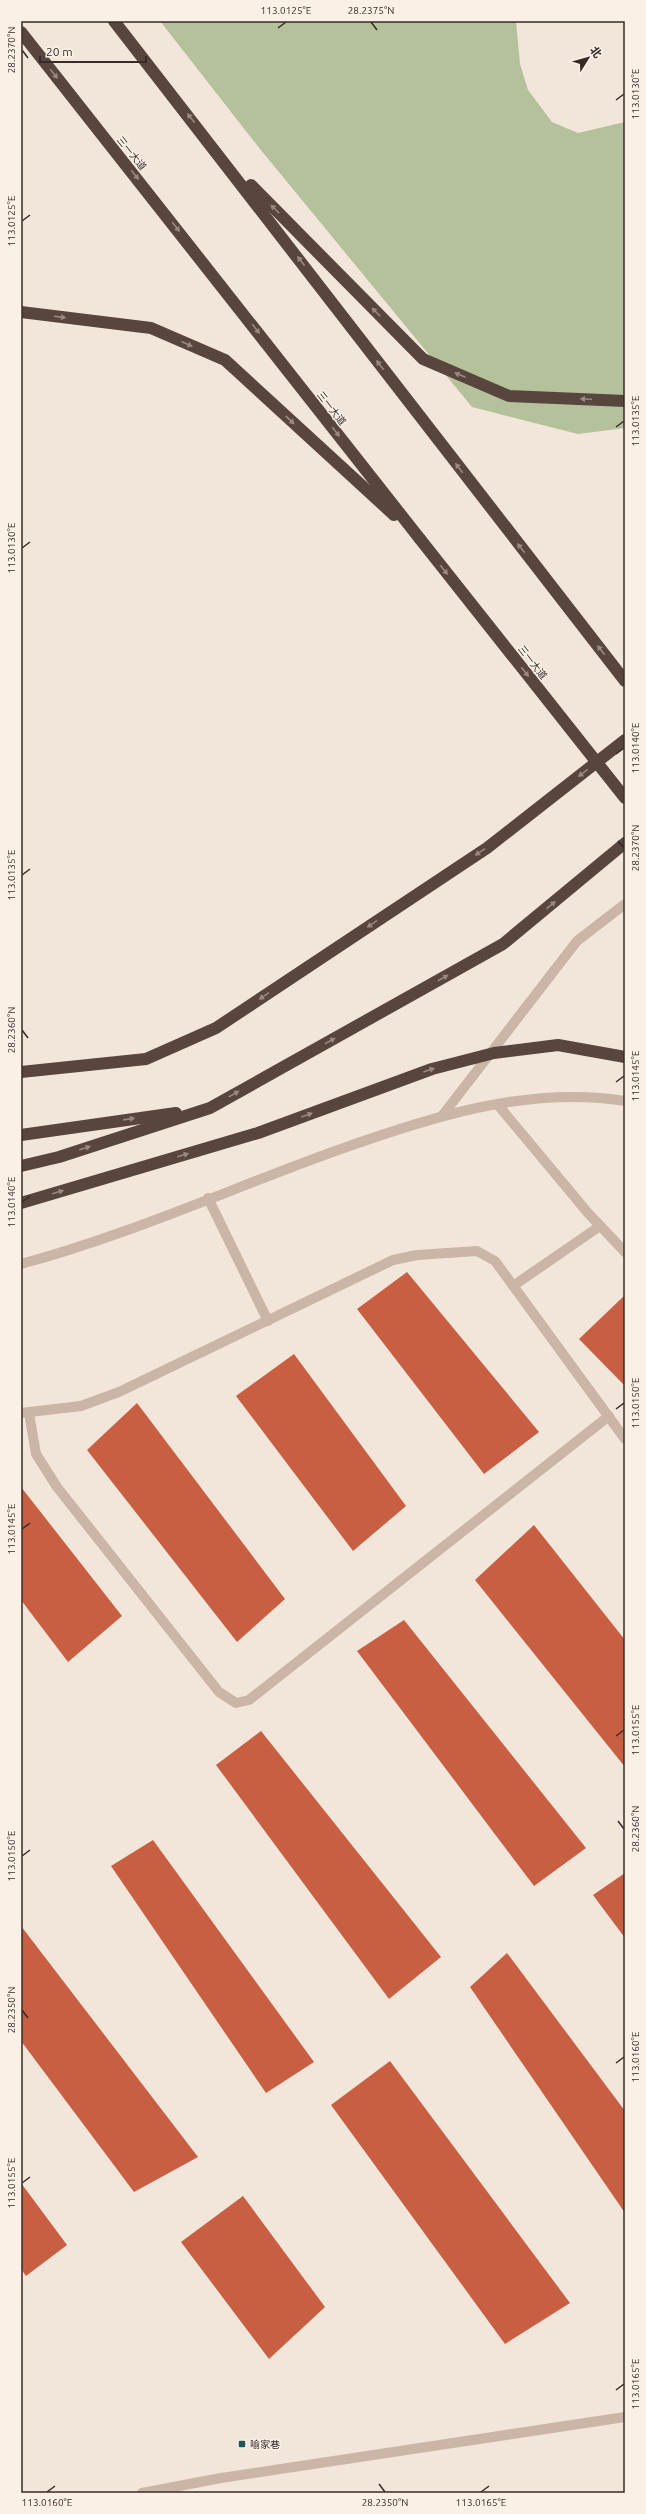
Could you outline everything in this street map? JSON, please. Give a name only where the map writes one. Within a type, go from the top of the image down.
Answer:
[{"type":"highway","points":[[114,21],[215,149],[483,499],[625,681]]},
{"type":"highway","name":"三一大道","points":[[21,32],[625,798]]},
{"type":"highway","points":[[215,149],[423,359],[509,396],[625,401]]},
{"type":"highway","points":[[21,312],[151,328],[225,360],[420,539]]},
{"type":"highway","points":[[21,1072],[146,1059],[216,1028],[487,848],[625,740]]},
{"type":"highway","points":[[21,1166],[59,1157],[210,1108],[503,944],[625,844]]},
{"type":"highway","points":[[21,1203],[258,1133],[432,1069],[494,1053],[558,1045],[625,1057]]},
{"type":"highway","points":[[21,1135],[210,1108]]},
{"type":"street","points":[[442,1116],[577,941],[625,904]]},
{"type":"street","points":[[21,1264],[67,1251],[382,1135],[442,1116],[498,1105],[542,1099],[594,1096],[625,1101]]},
{"type":"street","points":[[498,1105],[600,1226],[625,1252]]},
{"type":"street","points":[[208,1198],[268,1321]]},
{"type":"street","points":[[512,1286],[600,1226]]},
{"type":"street","points":[[609,1416],[249,1700],[236,1703],[219,1692],[58,1487],[36,1454],[25,1413],[81,1406],[118,1392],[393,1260],[416,1256],[477,1251],[495,1261],[512,1286],[609,1416],[625,1439]]},
{"type":"street","points":[[142,2493],[221,2478],[625,2417]]},
{"type":"green space","points":[[160,21],[516,21],[520,64],[528,90],[552,122],[578,133],[625,122],[625,428],[578,434],[472,407],[260,149]]},
{"type":"building","points":[[407,1272],[539,1432],[484,1474],[357,1309]]},
{"type":"building","points":[[625,1295],[625,1386],[579,1339]]},
{"type":"building","points":[[294,1354],[406,1506],[353,1551],[236,1396]]},
{"type":"building","points":[[137,1403],[285,1599],[237,1642],[87,1450]]},
{"type":"building","points":[[21,1487],[122,1616],[68,1662],[21,1600]]},
{"type":"building","points":[[534,1525],[625,1640],[625,1767],[475,1580]]},
{"type":"building","points":[[404,1620],[586,1848],[534,1886],[357,1651]]},
{"type":"building","points":[[261,1731],[441,1957],[389,1999],[216,1765]]},
{"type":"building","points":[[153,1840],[314,2062],[266,2093],[111,1866]]},
{"type":"building","points":[[625,1873],[625,1938],[593,1895]]},
{"type":"building","points":[[21,1926],[198,2157],[134,2192],[21,2041]]},
{"type":"building","points":[[507,1953],[625,2111],[625,2213],[470,1987]]},
{"type":"building","points":[[390,2061],[570,2303],[505,2344],[331,2105]]},
{"type":"building","points":[[21,2183],[67,2245],[26,2276],[21,2269]]},
{"type":"building","points":[[243,2196],[325,2307],[269,2359],[181,2242]]},
{"type":"place","name":"喻家巷","points":[[242,2444]]}]
